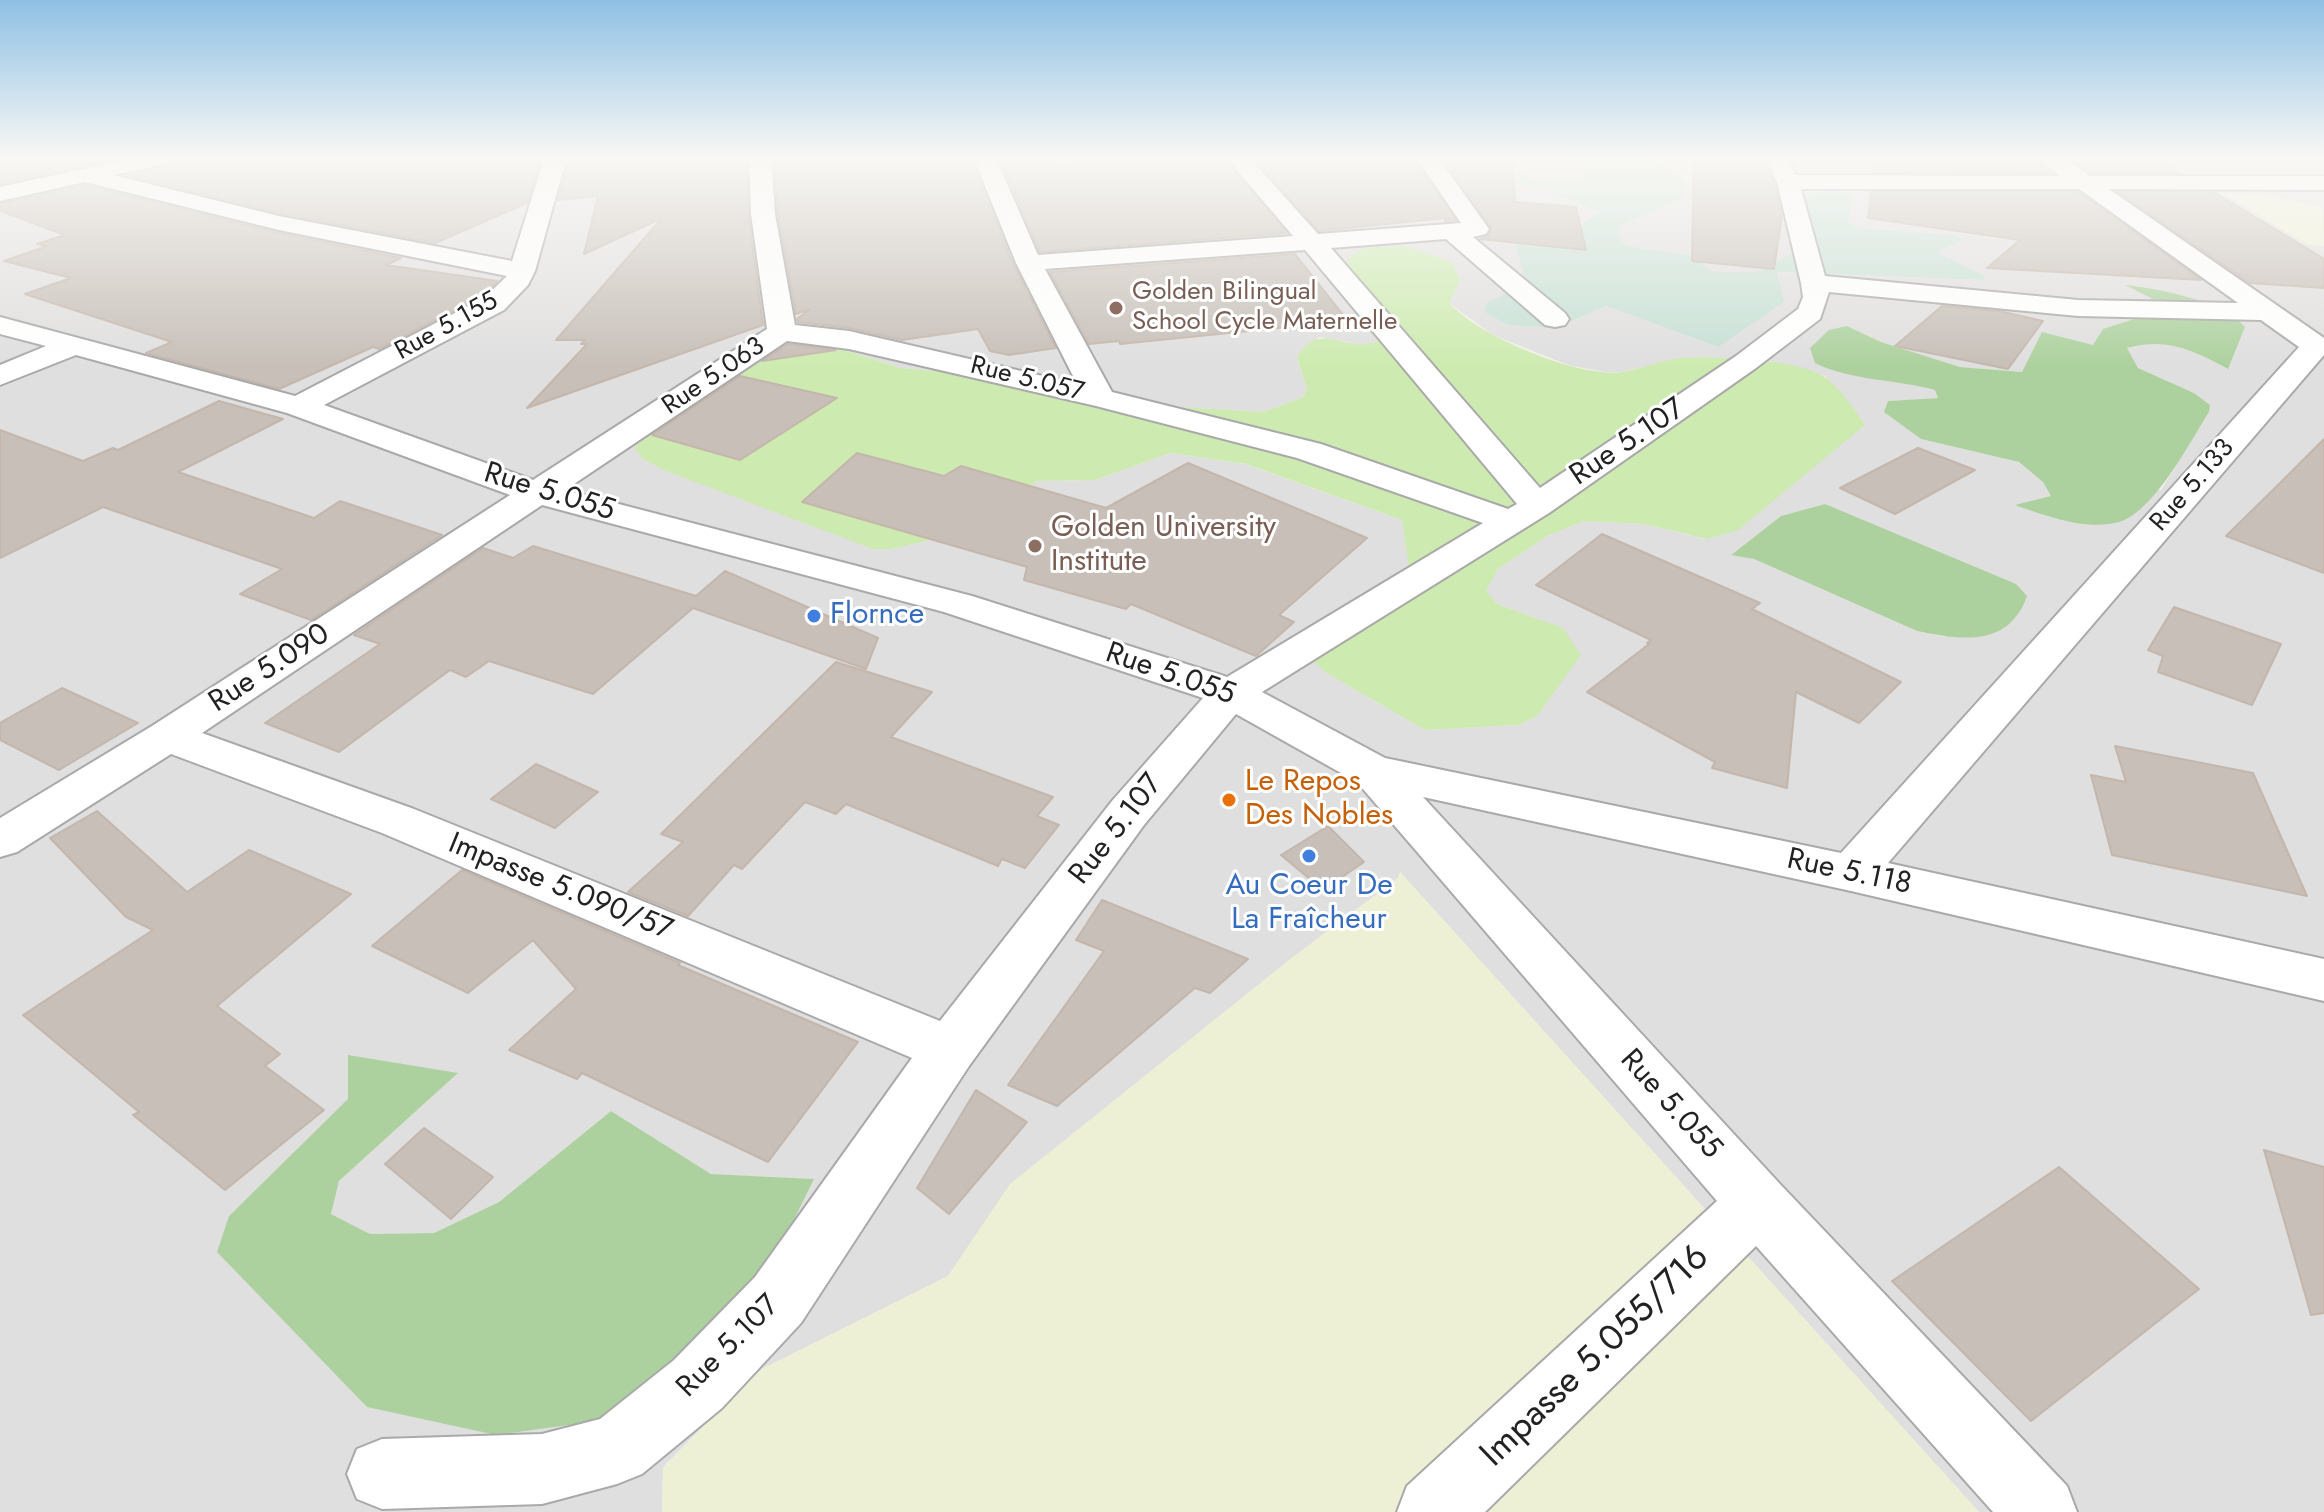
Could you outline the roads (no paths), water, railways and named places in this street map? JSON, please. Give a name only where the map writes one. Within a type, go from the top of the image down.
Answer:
[{"type":"street","points":[[297,227],[522,271]]},
{"type":"street","name":"Rue 5.155","points":[[298,406],[494,304],[512,290],[522,271],[535,227]]},
{"type":"street","name":"Rue 5.063","points":[[539,494],[782,332],[765,227]]},
{"type":"street","name":"Rue 5.057","points":[[1014,227],[1029,263],[1100,398]]},
{"type":"street","points":[[1298,227],[1524,514]]},
{"type":"street","points":[[1029,263],[1453,232],[1477,227]]},
{"type":"street","points":[[1799,227],[1814,283],[2078,308],[2267,312]]},
{"type":"street","name":"Rue 5.133","points":[[1851,873],[2320,346],[2267,312],[2149,227]]},
{"type":"street","points":[[1453,232],[1555,319]]},
{"type":"street","name":"Rue 5.107","points":[[382,1474],[542,1469],[617,1449],[698,1384],[778,1300],[950,1049],[1128,813],[1231,693],[1524,514],[1746,362],[1810,313],[1816,297],[1814,283]]},
{"type":"street","name":"Rue 5.055","points":[[0,325],[298,406],[539,494],[958,604],[1231,693],[1373,771],[1758,1203],[2041,1512]]},
{"type":"street","name":"Rue 5.057","points":[[782,332],[864,343],[1100,398]]},
{"type":"street","points":[[0,376],[74,345]]},
{"type":"street","points":[[1100,398],[1309,451],[1524,514]]},
{"type":"street","name":"Rue 5.090","points":[[0,840],[167,736],[539,494]]},
{"type":"street","name":"Impasse 5.090/57","points":[[167,736],[398,821],[950,1049]]},
{"type":"street","name":"Rue 5.118","points":[[1373,771],[1851,873],[2324,980]]},
{"type":"street","name":"Impasse 5.055/716","points":[[1433,1512],[1758,1203]]},
{"type":"place","name":"Golden Bilingual School Cycle Maternelle","points":[[1116,308]]},
{"type":"place","name":"Golden University Institute","points":[[1035,546]]},
{"type":"place","name":"Flornce","points":[[814,616]]},
{"type":"place","name":"Le Repos Des Nobles","points":[[1229,800]]},
{"type":"place","name":"Au Coeur De La Fraîcheur","points":[[1309,856]]}]
